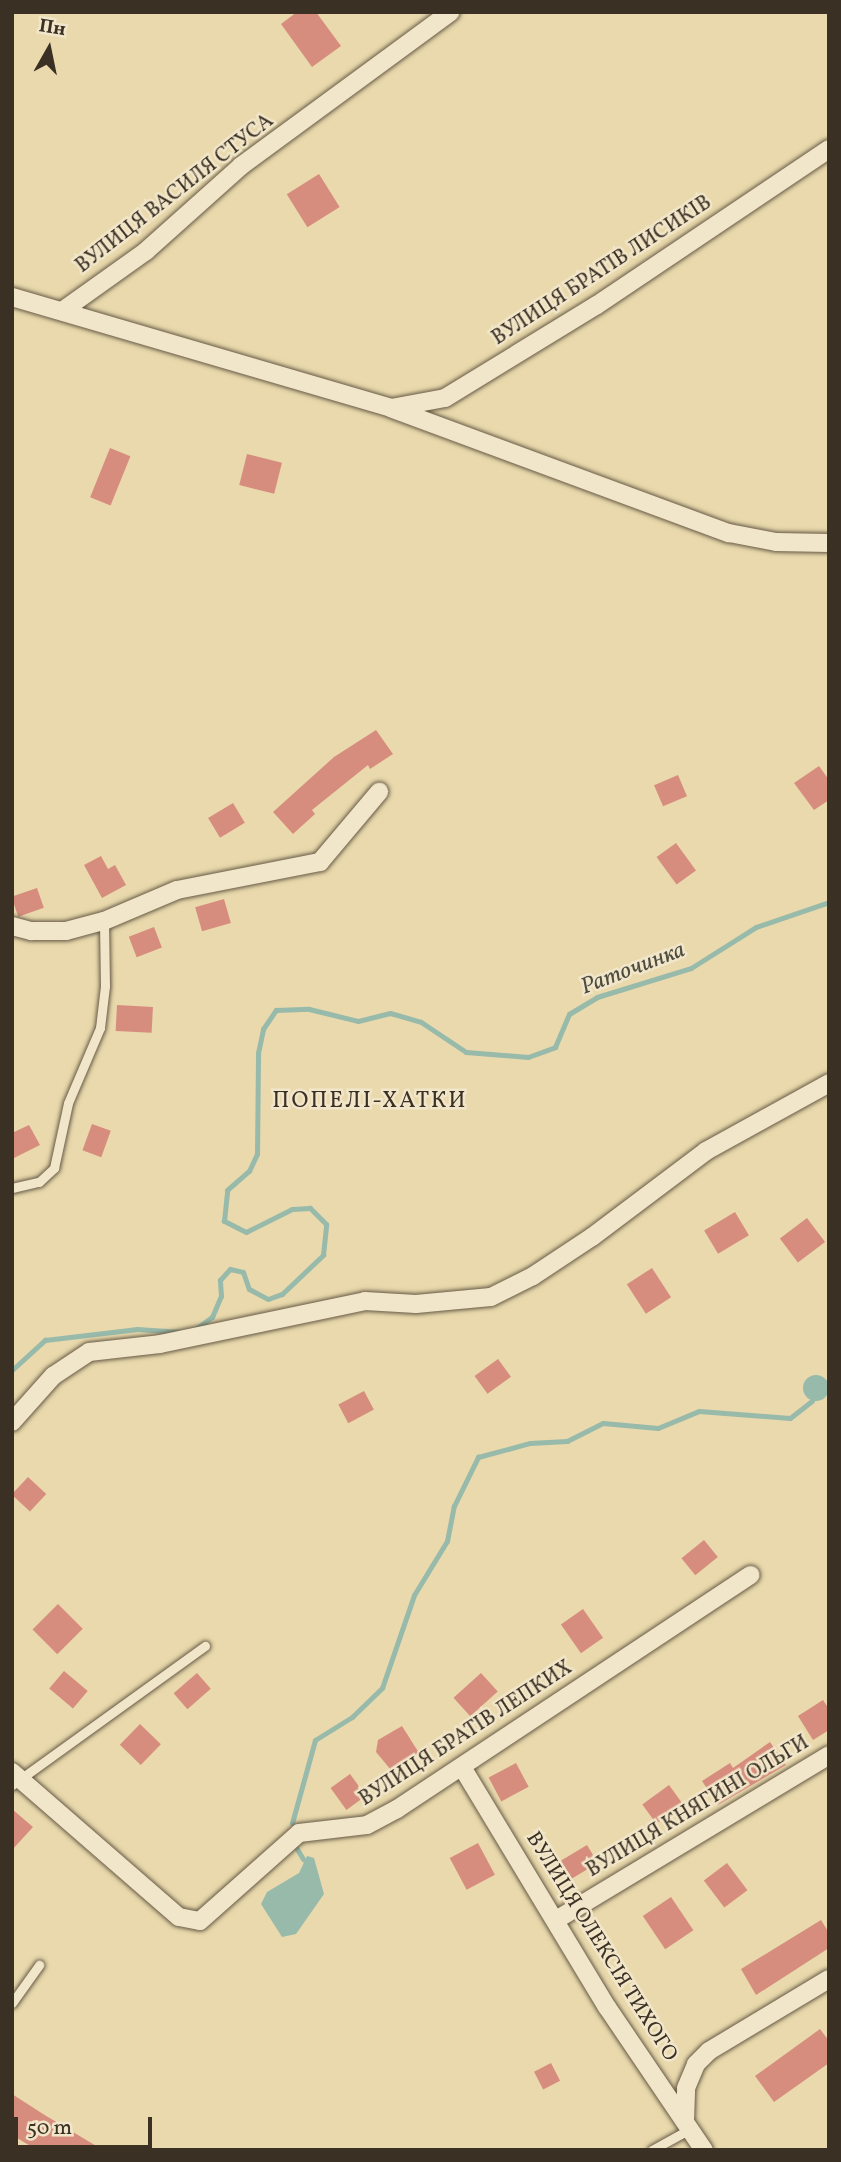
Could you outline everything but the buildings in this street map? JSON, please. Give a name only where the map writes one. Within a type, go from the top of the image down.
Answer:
[{"type":"street","name":"ВУЛИЦЯ ВАСИЛЯ СТУСА","points":[[61,311],[146,251],[241,166],[451,12]]},
{"type":"street","name":"ВУЛИЦЯ БРАТІВ ЛИСИКІВ","points":[[391,408],[445,398],[597,304],[829,149]]},
{"type":"street","name":"ВУЛИЦЯ БРАТІВ ЛИСИКІВ","points":[[12,297],[391,408],[729,533],[776,542],[829,543]]},
{"type":"street","points":[[12,926],[31,932],[66,931],[104,921],[177,890],[320,862],[379,792]]},
{"type":"street","points":[[12,1422],[53,1376],[89,1353],[160,1344],[365,1301],[416,1304],[491,1297],[573,1250],[706,1152],[829,1083]]},
{"type":"street","name":"ВУЛИЦЯ БРАТІВ ЛЕПКИХ","points":[[15,1778],[190,1922],[200,1921],[299,1833],[367,1825],[462,1767],[751,1575]]},
{"type":"street","name":"ВУЛИЦЯ КНЯГИНІ ОЛЬГИ","points":[[556,1920],[829,1755]]},
{"type":"street","name":"ВУЛИЦЯ ОЛЕКСІЯ ТИХОГО","points":[[462,1767],[607,2007],[704,2150]]},
{"type":"street","points":[[688,2125],[686,2088],[696,2064],[709,2051],[829,1979]]},
{"type":"lane","points":[[12,1188],[39,1182],[54,1168],[68,1102],[100,1028],[105,986],[104,921]]},
{"type":"lane","points":[[15,1778],[205,1646]]},
{"type":"lane","points":[[12,2003],[39,1965]]},
{"type":"lane","points":[[652,2150],[688,2125]]},
{"type":"shaded area","points":[[816,1375],[825,1379],[829,1388],[825,1397],[816,1401],[807,1397],[803,1388],[807,1379]]},
{"type":"shaded area","points":[[307,1856],[314,1858],[324,1894],[296,1934],[282,1937],[261,1904],[267,1892],[299,1873]]},
{"type":"waterway","name":"Раточинка","points":[[194,1330],[212,1317],[221,1296],[220,1280],[230,1269],[243,1272],[249,1289],[268,1299],[282,1294],[323,1255],[326,1224],[310,1208],[292,1209],[246,1232],[224,1221],[227,1190],[249,1171],[257,1154],[258,1053],[263,1029],[276,1010],[309,1009],[358,1021],[390,1013],[421,1022],[466,1052],[528,1057],[555,1047],[569,1014],[597,997],[691,968],[756,927],[829,902]]},
{"type":"waterway","name":"Раточинка","points":[[12,1370],[45,1340],[137,1329],[182,1332]]},
{"type":"waterway","points":[[292,1823],[315,1740],[352,1717],[382,1688],[414,1595],[447,1541],[454,1506],[478,1457],[530,1443],[567,1441],[603,1423],[658,1428],[699,1411],[790,1418],[812,1401]]},
{"type":"waterway","points":[[297,1849],[303,1859]]},
{"type":"district","name":"ПОПЕЛІ-ХАТКИ","points":[[370,1101]]}]
